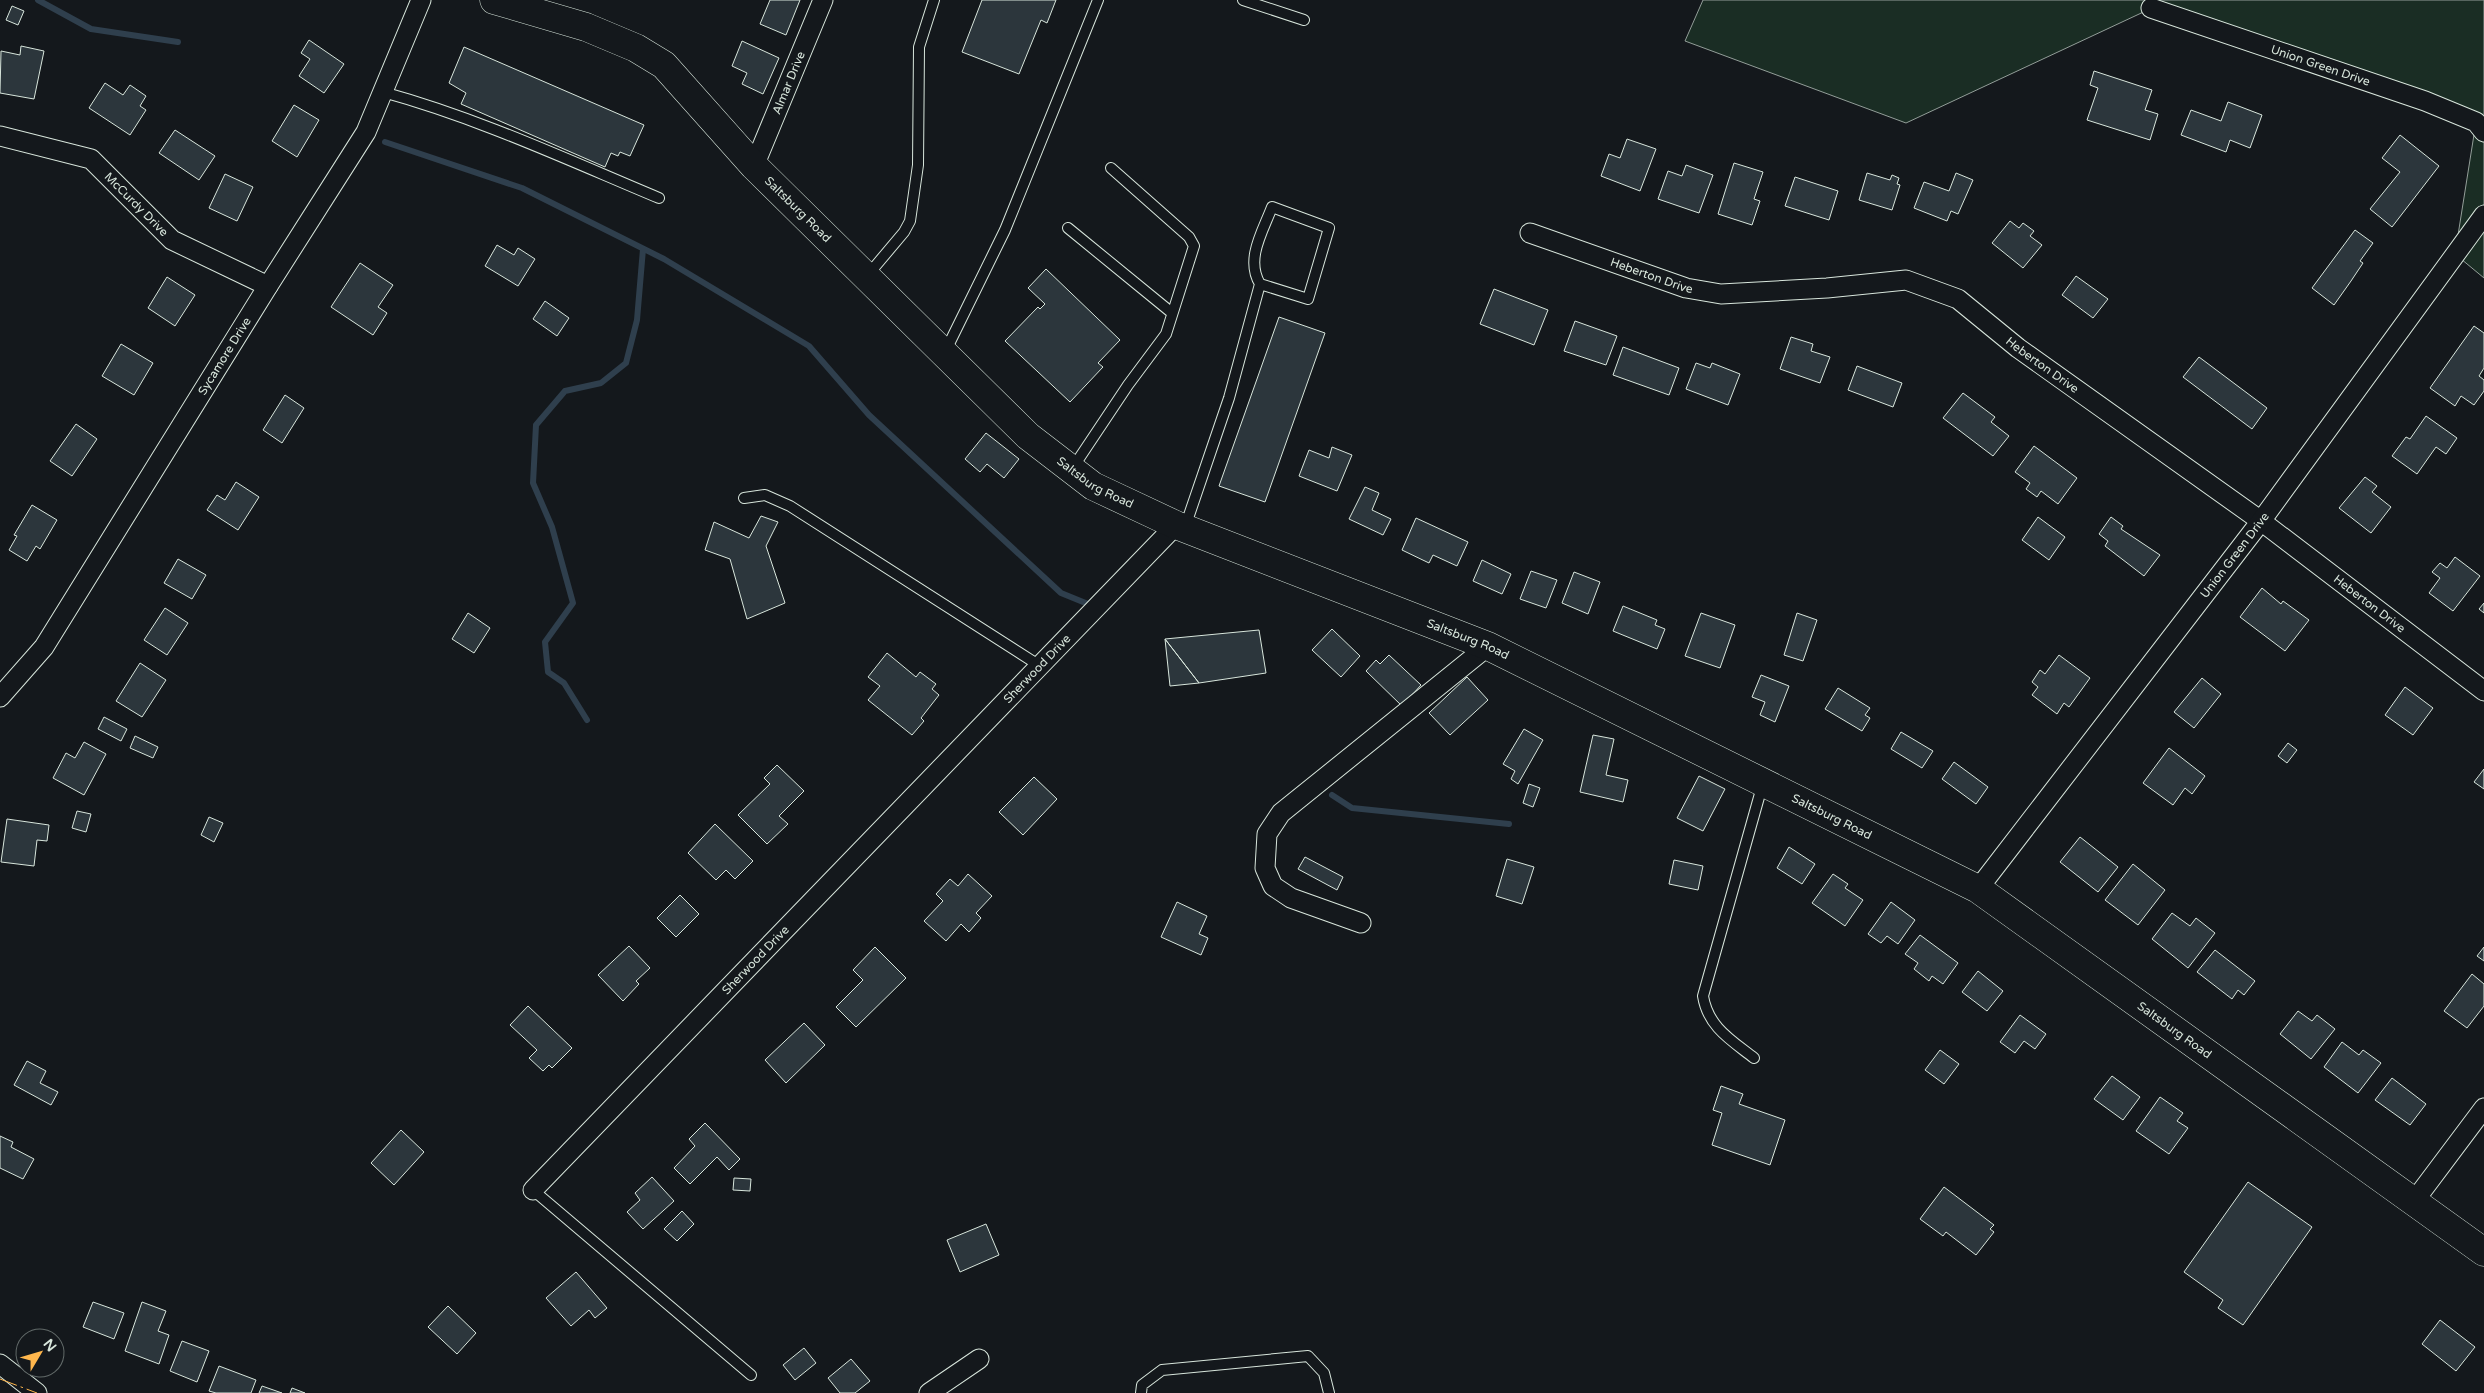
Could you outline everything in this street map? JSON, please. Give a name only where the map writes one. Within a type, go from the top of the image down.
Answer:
[{"type":"main road","name":"Saltsburg Road","points":[[510,3],[586,27],[636,48],[664,65],[754,166],[1028,436],[1093,486],[1180,527],[1488,646],[1978,889],[2415,1200],[2484,1252]]},
{"type":"street","name":"Sycamore Drive","points":[[0,697],[44,647],[366,132],[421,0]]},
{"type":"street","name":"Almar Drive","points":[[754,166],[823,0]]},
{"type":"street","name":"Union Green Drive","points":[[2151,8],[2425,100],[2476,122],[2484,132]]},
{"type":"street","name":"McCurdy Drive","points":[[0,136],[91,159],[172,240],[268,286]]},
{"type":"street","name":"Union Green Drive","points":[[1978,889],[2260,521],[2484,214]]},
{"type":"street","name":"Heberton Drive","points":[[1530,234],[1686,288],[1721,294],[1828,288],[1906,280],[1958,299],[2018,348],[2260,521],[2484,691]]},
{"type":"street","name":"Sherwood Drive","points":[[534,1190],[1040,666],[1180,527]]},
{"type":"street","points":[[1361,923],[1291,898],[1273,886],[1265,868],[1267,834],[1281,813],[1488,646]]},
{"type":"street","points":[[2415,1200],[2484,1108]]},
{"type":"street","points":[[929,1393],[979,1359]]},
{"type":"street","points":[[0,1364],[36,1393]]},
{"type":"lane","points":[[866,276],[904,232],[910,220],[918,165],[919,47],[934,0]]},
{"type":"lane","points":[[945,353],[1005,230],[1098,0]]},
{"type":"lane","points":[[1244,0],[1304,20]]},
{"type":"lane","points":[[383,92],[430,104],[659,198]]},
{"type":"lane","points":[[1072,470],[1128,385],[1166,334],[1194,246],[1189,237],[1110,168]]},
{"type":"lane","points":[[1180,527],[1229,398],[1260,284],[1256,276],[1253,259],[1272,206],[1329,228],[1308,299],[1260,284]]},
{"type":"lane","points":[[1068,228],[1172,313]]},
{"type":"lane","points":[[744,498],[765,495],[790,506],[1040,666]]},
{"type":"lane","points":[[1754,1058],[1718,1030],[1706,1010],[1704,996],[1763,782]]},
{"type":"lane","name":"Sherwood Drive","points":[[534,1190],[751,1375]]},
{"type":"lane","points":[[1141,1393],[1142,1385],[1162,1370],[1308,1356],[1324,1373],[1329,1393]]},
{"type":"green space","points":[[1703,0],[2484,0],[2484,278],[2455,254],[2476,122],[2152,8],[1906,123],[1685,41]]},
{"type":"building","points":[[770,0],[800,0],[786,35],[760,24]]},
{"type":"building","points":[[982,0],[1056,0],[1047,23],[1041,20],[1019,74],[962,52]]},
{"type":"building","points":[[12,6],[24,11],[18,25],[6,20]]},
{"type":"building","points":[[309,40],[344,64],[324,93],[299,76],[310,59],[301,53]]},
{"type":"building","points":[[742,41],[779,58],[763,94],[742,84],[747,73],[732,66]]},
{"type":"building","points":[[21,46],[44,51],[34,99],[0,93],[1,51],[20,55]]},
{"type":"building","points":[[464,47],[644,125],[630,156],[620,152],[618,156],[611,153],[605,167],[461,104],[466,93],[449,83]]},
{"type":"building","points":[[2094,71],[2152,90],[2145,110],[2158,114],[2150,140],[2087,120],[2098,88],[2090,85]]},
{"type":"building","points":[[105,83],[123,95],[130,85],[146,96],[140,106],[146,110],[130,135],[89,108]]},
{"type":"building","points":[[2228,102],[2262,115],[2250,148],[2230,140],[2226,152],[2181,135],[2191,110],[2221,121]]},
{"type":"building","points":[[294,105],[319,120],[297,157],[272,141]]},
{"type":"building","points":[[175,130],[215,156],[199,180],[159,153]]},
{"type":"building","points":[[2400,135],[2439,166],[2392,227],[2370,209],[2400,172],[2382,158]]},
{"type":"building","points":[[1627,139],[1656,149],[1640,191],[1601,176],[1609,154],[1620,158]]},
{"type":"building","points":[[1734,163],[1763,172],[1754,199],[1760,201],[1752,225],[1718,214]]},
{"type":"building","points":[[1686,165],[1713,175],[1699,213],[1658,199],[1668,171],[1682,176]]},
{"type":"building","points":[[1867,173],[1890,180],[1892,175],[1899,178],[1897,184],[1900,185],[1892,210],[1859,200]]},
{"type":"building","points":[[1956,173],[1973,180],[1958,214],[1951,211],[1947,221],[1914,208],[1924,182],[1949,191]]},
{"type":"building","points":[[225,174],[253,187],[237,221],[209,208]]},
{"type":"building","points":[[1795,177],[1838,191],[1829,220],[1785,206]]},
{"type":"building","points":[[2010,221],[2019,228],[2023,223],[2034,231],[2030,236],[2042,245],[2023,268],[1992,243]]},
{"type":"building","points":[[2355,230],[2373,243],[2360,261],[2363,263],[2334,305],[2312,288]]},
{"type":"building","points":[[497,245],[514,255],[518,248],[535,259],[518,286],[485,266]]},
{"type":"building","points":[[360,263],[393,285],[378,307],[387,313],[373,335],[331,307]]},
{"type":"building","points":[[1046,269],[1120,340],[1098,363],[1103,367],[1070,402],[1005,341],[1038,307],[1040,309],[1045,304],[1028,288]]},
{"type":"building","points":[[2076,276],[2108,299],[2093,318],[2062,295]]},
{"type":"building","points":[[167,277],[195,295],[175,326],[148,308]]},
{"type":"building","points":[[1494,289],[1548,310],[1534,345],[1480,324]]},
{"type":"building","points":[[545,301],[569,318],[557,336],[533,319]]},
{"type":"building","points":[[1279,317],[1325,333],[1265,502],[1219,486]]},
{"type":"building","points":[[1575,321],[1617,336],[1606,365],[1564,351]]},
{"type":"building","points":[[2474,326],[2484,333],[2484,368],[2479,376],[2484,380],[2484,391],[2474,405],[2461,396],[2455,406],[2430,388]]},
{"type":"building","points":[[1791,337],[1813,344],[1811,351],[1830,357],[1820,383],[1780,369]]},
{"type":"building","points":[[121,344],[153,363],[134,395],[102,376]]},
{"type":"building","points":[[1623,347],[1679,368],[1669,395],[1613,375]]},
{"type":"building","points":[[2199,357],[2267,408],[2252,429],[2183,377]]},
{"type":"building","points":[[1696,363],[1710,368],[1712,363],[1740,374],[1728,405],[1686,389]]},
{"type":"building","points":[[1857,366],[1902,383],[1893,407],[1848,390]]},
{"type":"building","points":[[1963,393],[1995,417],[1991,422],[2009,436],[1993,456],[1943,418]]},
{"type":"building","points":[[285,395],[304,408],[282,443],[263,430]]},
{"type":"building","points":[[2426,416],[2457,438],[2446,454],[2436,447],[2417,474],[2392,456],[2406,437],[2410,439]]},
{"type":"building","points":[[76,424],[97,439],[72,476],[50,461]]},
{"type":"building","points":[[986,433],[1019,459],[1004,478],[987,464],[980,472],[965,459]]},
{"type":"building","points":[[2034,446],[2077,478],[2058,504],[2041,491],[2037,497],[2026,489],[2030,483],[2015,472]]},
{"type":"building","points":[[1332,447],[1352,455],[1337,491],[1299,476],[1309,450],[1329,458]]},
{"type":"building","points":[[2365,477],[2377,486],[2372,492],[2391,507],[2371,533],[2339,508]]},
{"type":"building","points":[[236,482],[259,497],[238,530],[207,510],[217,495],[225,500]]},
{"type":"building","points":[[1365,487],[1379,493],[1372,510],[1391,519],[1383,535],[1349,519]]},
{"type":"building","points":[[32,505],[57,520],[40,549],[36,546],[27,561],[9,550],[17,536],[14,535]]},
{"type":"building","points":[[761,516],[778,522],[766,546],[785,603],[747,619],[730,559],[705,550],[714,522],[749,538]]},
{"type":"building","points":[[2038,517],[2065,537],[2049,560],[2022,540]]},
{"type":"building","points":[[2111,517],[2123,526],[2121,529],[2160,555],[2144,576],[2105,546],[2108,541],[2099,534]]},
{"type":"building","points":[[1416,518],[1468,542],[1457,566],[1433,555],[1429,563],[1402,550]]},
{"type":"building","points":[[2455,557],[2480,576],[2453,611],[2429,593],[2440,578],[2432,572],[2440,563],[2447,568]]},
{"type":"building","points":[[178,559],[206,575],[192,599],[164,583]]},
{"type":"building","points":[[1482,560],[1511,574],[1502,594],[1473,581]]},
{"type":"building","points":[[1531,571],[1557,580],[1546,608],[1520,599]]},
{"type":"building","points":[[1574,572],[1600,582],[1588,614],[1562,603]]},
{"type":"building","points":[[2262,588],[2281,604],[2283,601],[2309,620],[2285,651],[2240,617]]},
{"type":"building","points":[[2484,603],[2484,613],[2479,609]]},
{"type":"building","points":[[1623,606],[1657,620],[1655,625],[1665,629],[1657,649],[1613,631]]},
{"type":"building","points":[[165,608],[188,623],[167,655],[144,640]]},
{"type":"building","points":[[468,613],[490,628],[474,653],[452,639]]},
{"type":"building","points":[[1701,613],[1735,625],[1720,668],[1685,656]]},
{"type":"building","points":[[1797,613],[1817,620],[1803,661],[1784,655]]},
{"type":"building","points":[[1332,629],[1360,656],[1341,677],[1312,650]]},
{"type":"building","points":[[1259,630],[1266,673],[1199,683],[1165,639]]},
{"type":"building","points":[[1165,639],[1199,683],[1170,686]]},
{"type":"building","points":[[887,653],[916,677],[920,672],[936,684],[932,689],[939,695],[921,718],[924,721],[912,735],[868,700],[880,686],[868,677]]},
{"type":"building","points":[[1389,655],[1421,685],[1402,706],[1366,671],[1376,660],[1380,664]]},
{"type":"building","points":[[2059,655],[2090,678],[2069,707],[2064,703],[2057,714],[2032,695],[2038,687],[2032,682],[2040,670],[2045,674]]},
{"type":"building","points":[[140,663],[166,680],[142,717],[116,701]]},
{"type":"building","points":[[1761,675],[1789,686],[1775,722],[1760,715],[1765,702],[1752,697]]},
{"type":"building","points":[[1467,677],[1488,700],[1450,735],[1429,713]]},
{"type":"building","points":[[2202,678],[2221,694],[2194,728],[2174,712]]},
{"type":"building","points":[[2405,687],[2433,708],[2413,735],[2385,715]]},
{"type":"building","points":[[1838,688],[1870,708],[1865,715],[1870,718],[1862,731],[1825,709]]},
{"type":"building","points":[[104,717],[127,729],[121,741],[98,729]]},
{"type":"building","points":[[1524,729],[1543,740],[1518,784],[1511,779],[1515,771],[1503,764]]},
{"type":"building","points":[[1901,732],[1933,751],[1922,768],[1891,749]]},
{"type":"building","points":[[1593,735],[1614,739],[1606,775],[1628,780],[1623,802],[1580,792]]},
{"type":"building","points":[[135,736],[158,747],[153,758],[130,748]]},
{"type":"building","points":[[84,742],[106,754],[84,795],[53,778],[66,753],[75,758]]},
{"type":"building","points":[[2288,743],[2297,750],[2287,763],[2278,756]]},
{"type":"building","points":[[2169,748],[2205,776],[2192,794],[2185,788],[2173,805],[2143,783]]},
{"type":"building","points":[[1954,762],[1988,787],[1976,804],[1942,779]]},
{"type":"building","points":[[777,765],[804,791],[779,816],[788,824],[767,844],[738,815],[770,784],[764,778]]},
{"type":"building","points":[[2484,769],[2484,789],[2474,782]]},
{"type":"building","points":[[1699,776],[1725,789],[1703,831],[1677,818]]},
{"type":"building","points":[[1034,777],[1057,799],[1023,835],[999,812]]},
{"type":"building","points":[[1529,784],[1540,788],[1533,807],[1523,803]]},
{"type":"building","points":[[77,811],[91,814],[86,832],[72,828]]},
{"type":"building","points":[[209,817],[223,823],[214,842],[201,835]]},
{"type":"building","points":[[7,819],[49,825],[47,841],[37,840],[34,866],[1,862]]},
{"type":"building","points":[[715,824],[753,861],[735,879],[726,870],[716,880],[688,853]]},
{"type":"building","points":[[2080,837],[2118,867],[2098,892],[2060,862]]},
{"type":"building","points":[[1789,847],[1815,864],[1802,884],[1777,868]]},
{"type":"building","points":[[1305,857],[1343,877],[1337,890],[1298,869]]},
{"type":"building","points":[[1507,859],[1534,867],[1522,904],[1496,896]]},
{"type":"building","points":[[1674,860],[1703,866],[1698,890],[1669,884]]},
{"type":"building","points":[[2133,864],[2165,890],[2138,925],[2105,900]]},
{"type":"building","points":[[968,874],[992,896],[976,913],[981,918],[969,932],[961,924],[946,941],[924,921],[943,901],[936,894],[950,879],[958,886]]},
{"type":"building","points":[[1833,874],[1848,884],[1845,888],[1863,900],[1845,926],[1812,903]]},
{"type":"building","points":[[680,895],[699,914],[676,937],[657,918]]},
{"type":"building","points":[[1177,902],[1207,916],[1199,934],[1208,938],[1201,955],[1161,937]]},
{"type":"building","points":[[1891,902],[1915,920],[1898,944],[1887,936],[1881,943],[1868,934]]},
{"type":"building","points":[[2172,913],[2190,926],[2196,918],[2215,933],[2188,968],[2152,939]]},
{"type":"building","points":[[1920,935],[1958,963],[1943,984],[1932,976],[1929,981],[1914,969],[1918,963],[1905,954]]},
{"type":"building","points":[[629,946],[650,968],[636,981],[639,984],[623,1001],[598,975]]},
{"type":"building","points":[[875,947],[906,978],[856,1027],[836,1007],[863,980],[853,970]]},
{"type":"building","points":[[2484,947],[2484,961],[2477,956]]},
{"type":"building","points":[[2215,950],[2255,981],[2244,995],[2238,990],[2232,999],[2197,972]]},
{"type":"building","points":[[1978,971],[2003,991],[1987,1011],[1962,992]]},
{"type":"building","points":[[2472,974],[2484,984],[2484,1006],[2467,1028],[2444,1011]]},
{"type":"building","points":[[528,1006],[572,1048],[552,1068],[549,1065],[543,1071],[529,1058],[537,1050],[510,1025]]},
{"type":"building","points":[[2298,1011],[2312,1021],[2317,1015],[2335,1029],[2311,1059],[2280,1034]]},
{"type":"building","points":[[2020,1015],[2046,1034],[2035,1049],[2024,1041],[2015,1053],[2000,1042]]},
{"type":"building","points":[[804,1023],[825,1045],[786,1083],[765,1060]]},
{"type":"building","points":[[2342,1042],[2359,1055],[2363,1050],[2381,1063],[2358,1093],[2324,1067]]},
{"type":"building","points":[[1940,1050],[1959,1064],[1944,1084],[1925,1070]]},
{"type":"building","points":[[27,1061],[46,1071],[40,1083],[58,1092],[51,1105],[14,1085]]},
{"type":"building","points":[[2112,1076],[2140,1097],[2123,1120],[2094,1099]]},
{"type":"building","points":[[2392,1078],[2426,1104],[2410,1125],[2375,1100]]},
{"type":"building","points":[[1721,1086],[1743,1094],[1739,1104],[1785,1120],[1770,1165],[1712,1145],[1722,1113],[1713,1110]]},
{"type":"building","points":[[2160,1097],[2183,1113],[2177,1121],[2188,1128],[2169,1154],[2136,1131]]},
{"type":"building","points":[[705,1123],[740,1159],[729,1170],[717,1157],[690,1184],[674,1168],[695,1146],[689,1139]]},
{"type":"building","points":[[401,1130],[424,1152],[394,1185],[371,1163]]},
{"type":"building","points":[[0,1136],[13,1142],[11,1147],[34,1159],[23,1179],[0,1168]]},
{"type":"building","points":[[652,1177],[674,1201],[643,1229],[627,1212],[640,1200],[635,1193]]},
{"type":"building","points":[[734,1178],[751,1179],[750,1191],[733,1190]]},
{"type":"building","points":[[2248,1182],[2312,1227],[2243,1325],[2218,1308],[2223,1300],[2184,1272]]},
{"type":"building","points":[[1944,1187],[1994,1225],[1990,1229],[1994,1232],[1976,1255],[1946,1232],[1943,1236],[1920,1219]]},
{"type":"building","points":[[682,1211],[694,1224],[677,1241],[664,1229]]},
{"type":"building","points":[[986,1224],[999,1255],[960,1272],[947,1240]]},
{"type":"building","points":[[576,1272],[607,1308],[595,1318],[589,1310],[571,1326],[546,1298]]},
{"type":"building","points":[[93,1302],[124,1313],[114,1339],[83,1327]]},
{"type":"building","points":[[142,1302],[166,1311],[158,1331],[169,1335],[159,1364],[125,1351]]},
{"type":"building","points":[[448,1306],[476,1333],[457,1354],[428,1327]]},
{"type":"building","points":[[2440,1320],[2475,1347],[2456,1371],[2422,1344]]},
{"type":"building","points":[[182,1341],[209,1351],[197,1382],[170,1371]]},
{"type":"building","points":[[804,1348],[816,1363],[795,1380],[783,1365]]},
{"type":"building","points":[[851,1359],[870,1381],[855,1393],[840,1393],[828,1378]]},
{"type":"building","points":[[219,1366],[256,1380],[251,1393],[216,1393],[209,1391]]},
{"type":"building","points":[[262,1386],[282,1393],[259,1393]]},
{"type":"building","points":[[292,1388],[305,1393],[290,1393]]},
{"type":"waterway","points":[[38,0],[91,29],[178,42]]},
{"type":"waterway","points":[[385,142],[522,188],[664,259],[809,346],[869,415],[1061,593],[1088,604]]},
{"type":"waterway","points":[[587,720],[564,683],[548,672],[545,642],[573,603],[552,527],[533,483],[536,425],[565,391],[601,383],[626,363],[637,320],[643,249]]},
{"type":"waterway","points":[[1332,795],[1352,808],[1509,824]]},
{"type":"power","points":[[0,1379],[37,1393]]}]
